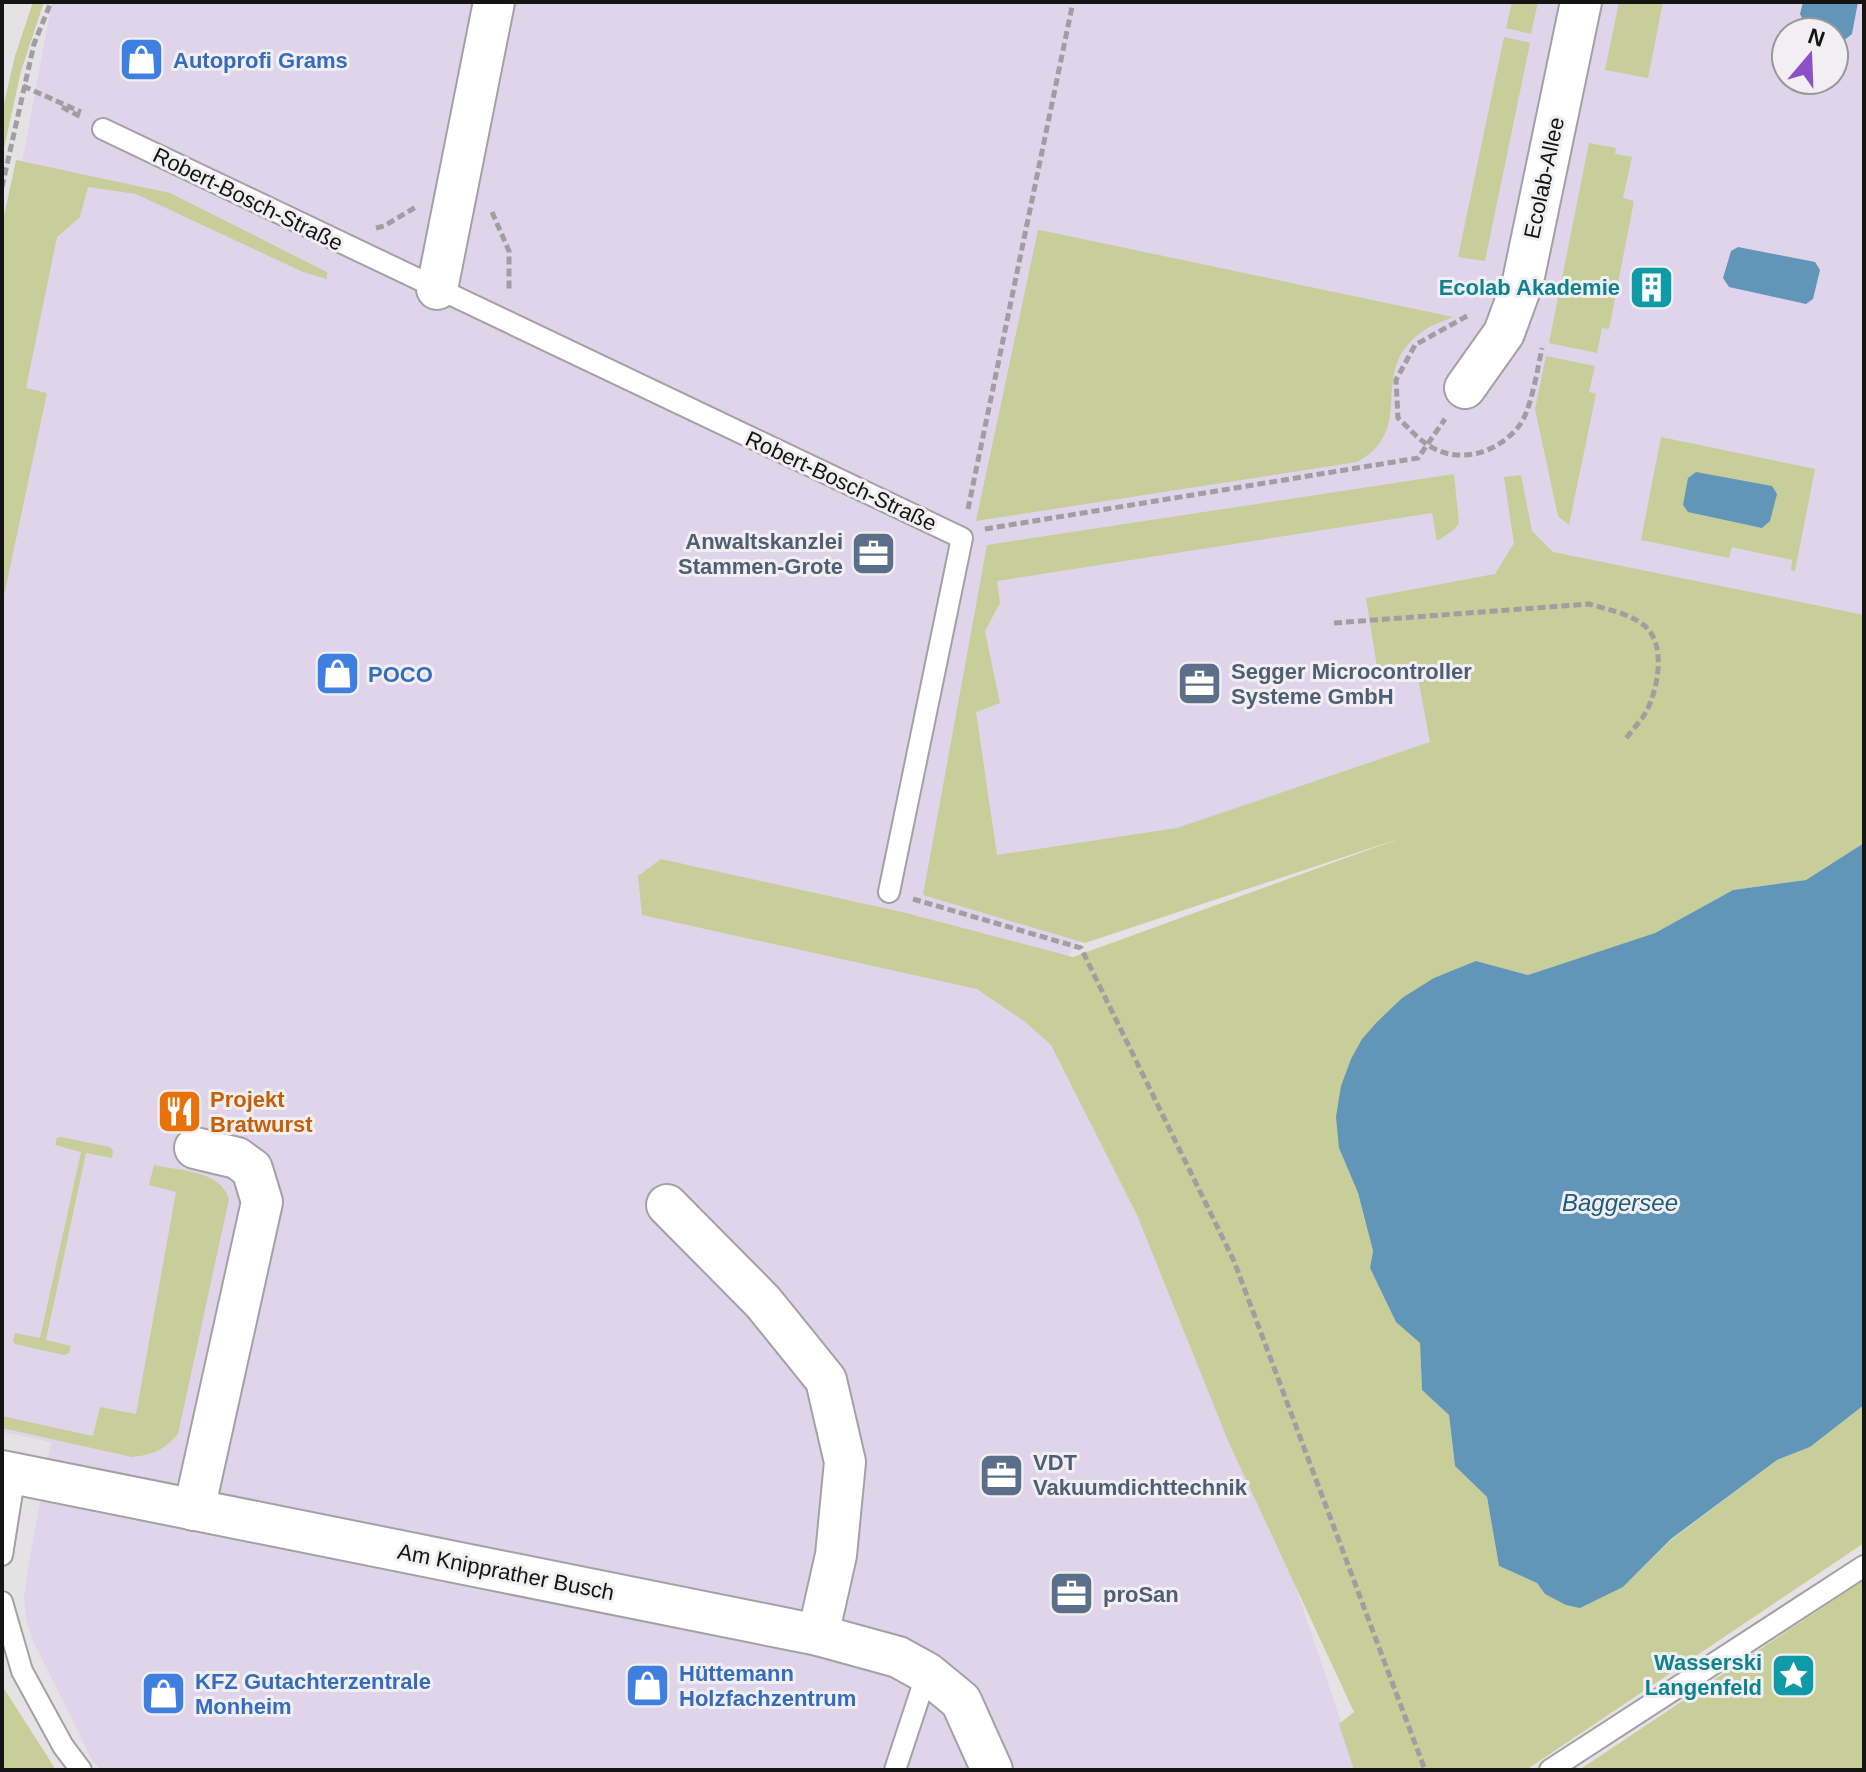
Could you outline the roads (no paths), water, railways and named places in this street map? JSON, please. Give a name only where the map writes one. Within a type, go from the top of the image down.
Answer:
[{"type":"street","points":[[437,289],[494,2]]},
{"type":"street","name":"Ecolab-Allee","points":[[1465,388],[1504,333],[1523,281],[1581,2]]},
{"type":"street","points":[[194,1510],[262,1202],[252,1169],[237,1158],[195,1148]]},
{"type":"street","points":[[667,1205],[763,1302],[826,1380],[845,1462],[836,1555],[818,1635]]},
{"type":"street","name":"Am Knipprather Busch","points":[[9,1472],[818,1635],[898,1657],[927,1673],[961,1701],[992,1770]]},
{"type":"lane","name":"Robert-Bosch-Straße","points":[[97,122],[437,289],[962,538],[889,892]]},
{"type":"lane","points":[[2,1555],[9,1472]]},
{"type":"lane","points":[[1550,1770],[1864,1566]]},
{"type":"lane","points":[[2,1602],[22,1671],[63,1746],[81,1770]]},
{"type":"lane","points":[[895,1770],[927,1673]]},
{"type":"water","points":[[1803,2],[1858,2],[1850,36],[1850,16],[1800,14]]},
{"type":"water","points":[[1738,247],[1815,262],[1820,270],[1813,299],[1806,304],[1729,287],[1723,278],[1731,251]]},
{"type":"water","points":[[1696,472],[1772,486],[1777,494],[1770,521],[1762,528],[1688,512],[1683,505],[1688,478]]},
{"type":"water","name":"Baggersee","points":[[1864,843],[1864,1405],[1810,1447],[1777,1460],[1671,1539],[1623,1587],[1580,1608],[1566,1605],[1545,1594],[1537,1583],[1499,1566],[1487,1497],[1455,1466],[1449,1415],[1422,1390],[1420,1343],[1396,1322],[1370,1268],[1373,1251],[1358,1193],[1339,1148],[1336,1117],[1341,1086],[1351,1059],[1362,1039],[1377,1022],[1402,998],[1434,978],[1476,961],[1528,975],[1655,933],[1733,890],[1806,880]]},
{"type":"place","name":"Autoprofi Grams","points":[[142,60]]},
{"type":"place","name":"Ecolab Akademie","points":[[1651,287]]},
{"type":"place","name":"Anwaltskanzlei Stammen-Grote","points":[[874,554]]},
{"type":"place","name":"POCO","points":[[337,674]]},
{"type":"place","name":"Segger Microcontroller Systeme GmbH","points":[[1200,684]]},
{"type":"place","name":"Projekt Bratwurst","points":[[179,1112]]},
{"type":"place","name":"VDT Vakuumdichttechnik","points":[[1002,1475]]},
{"type":"place","name":"proSan","points":[[1072,1594]]},
{"type":"place","name":"Wasserski Langenfeld","points":[[1793,1675]]},
{"type":"place","name":"Hüttemann Holzfachzentrum","points":[[648,1686]]},
{"type":"place","name":"KFZ Gutachterzentrale Monheim","points":[[164,1694]]}]
